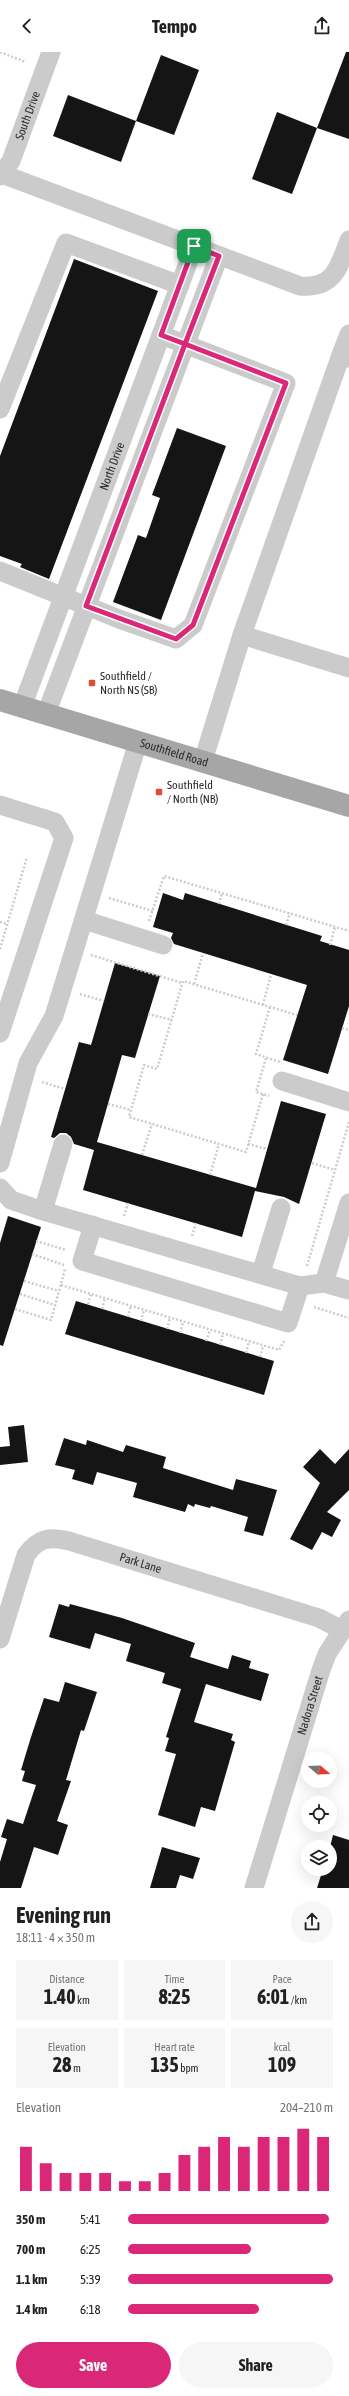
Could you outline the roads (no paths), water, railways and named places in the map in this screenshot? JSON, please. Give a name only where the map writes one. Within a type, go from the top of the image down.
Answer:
[{"type":"main road","name":"Southfield Road","points":[[0,700],[349,806]]},
{"type":"street","name":"South Drive","points":[[1,175],[11,161],[51,52]]},
{"type":"street","points":[[1,175],[300,286],[318,286],[333,277],[349,240]]},
{"type":"street","points":[[0,409],[66,242],[180,285]]},
{"type":"street","name":"North Drive","points":[[22,707],[62,596],[194,246]]},
{"type":"street","points":[[46,714],[219,256]]},
{"type":"street","points":[[202,761],[242,635],[345,356],[349,334]]},
{"type":"street","points":[[0,571],[86,606],[176,639],[193,625],[286,383],[161,335]]},
{"type":"street","points":[[242,635],[349,668]]},
{"type":"street","points":[[0,1163],[28,1063],[54,1016],[90,922],[138,742]]},
{"type":"street","points":[[0,805],[55,822],[64,838],[0,1033]]},
{"type":"street","points":[[90,922],[163,945]]},
{"type":"street","points":[[282,1082],[349,1102]]},
{"type":"street","points":[[44,1211],[63,1144]]},
{"type":"street","points":[[0,1188],[11,1200],[44,1211],[261,1274],[301,1277],[349,1290]]},
{"type":"street","points":[[324,1283],[349,1203]]},
{"type":"street","points":[[261,1274],[281,1208]]},
{"type":"street","points":[[93,1225],[82,1261],[288,1323],[301,1277]]},
{"type":"street","name":"Park Lane","points":[[0,1639],[26,1555],[32,1546],[41,1540],[48,1538],[69,1541],[311,1616],[345,1625]]},
{"type":"street","name":"Nadora Street","points":[[254,1888],[321,1670],[327,1654],[345,1625]]},
{"type":"place","name":"Southfield / North NS (SB)","points":[[92,683]]},
{"type":"place","name":"Southfield / North (NB)","points":[[159,792]]}]
